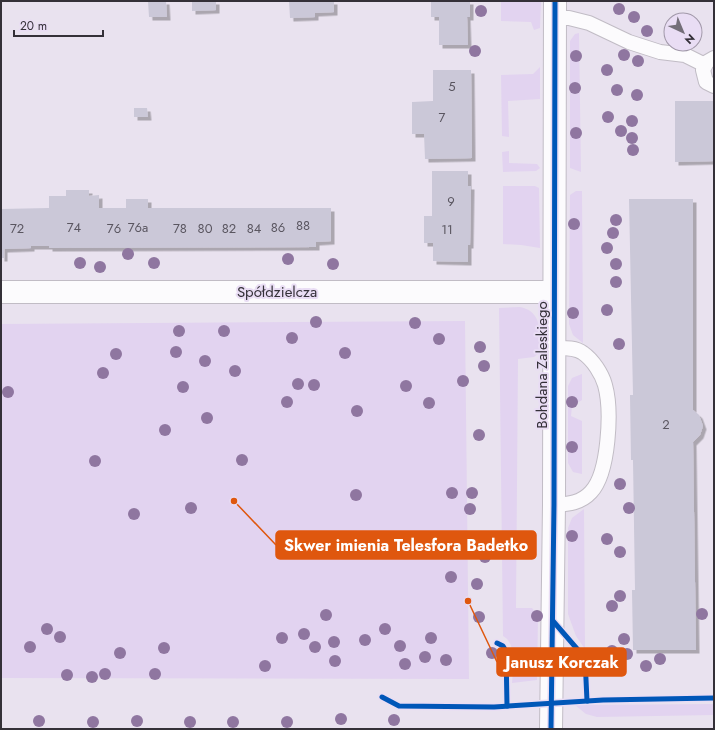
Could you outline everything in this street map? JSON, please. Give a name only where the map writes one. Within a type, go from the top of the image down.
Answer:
[{"type":"street","name":"Bohdana Zaleskiego","points":[[551,729],[554,505],[553,348],[555,10]]},
{"type":"street","name":"Spółdzielcza","points":[[1,292],[554,292]]},
{"type":"lane","points":[[555,10],[569,18],[589,23],[629,42],[660,52],[685,55],[710,61],[703,70],[704,79],[714,86]]},
{"type":"lane","points":[[553,348],[576,349],[593,361],[605,384],[608,403],[604,464],[597,484],[583,499],[569,504],[554,505]]},
{"type":"shaded area","points":[[501,1],[541,1],[540,28],[534,30],[531,22],[501,21]]},
{"type":"shaded area","points":[[579,33],[581,172],[570,168],[570,41],[575,34]]},
{"type":"shaded area","points":[[540,67],[540,99],[508,101],[509,137],[502,136],[501,75],[533,74]]},
{"type":"shaded area","points":[[509,151],[509,163],[537,164],[540,168],[536,171],[503,172],[502,152]]},
{"type":"shaded area","points":[[503,186],[535,186],[539,188],[540,248],[503,244]]},
{"type":"shaded area","points":[[576,191],[582,191],[583,343],[573,335],[569,324],[570,195]]},
{"type":"shaded area","points":[[520,307],[528,310],[537,319],[539,331],[539,353],[534,357],[518,359],[516,608],[532,608],[538,616],[537,680],[512,683],[512,651],[507,639],[503,636],[499,308]]},
{"type":"shaded area","points":[[465,321],[469,679],[1,678],[1,324]]},
{"type":"shaded area","points":[[582,374],[582,400],[572,406],[571,416],[582,421],[582,474],[573,472],[568,463],[568,386],[572,378]]},
{"type":"shaded area","points":[[584,509],[585,649],[576,636],[568,614],[568,528],[572,518]]},
{"type":"shaded area","points":[[714,704],[714,715],[597,717],[586,714],[575,705]]},
{"type":"building","points":[[148,1],[166,1],[167,17],[149,17]]},
{"type":"building","points":[[192,1],[216,1],[216,10],[192,11]]},
{"type":"building","points":[[289,1],[334,1],[334,12],[315,13],[315,17],[290,18]]},
{"type":"building","points":[[431,1],[470,1],[470,17],[467,17],[468,45],[439,45],[439,17],[431,17]]},
{"type":"building","points":[[433,70],[471,70],[472,158],[425,159],[424,134],[412,134],[412,102],[433,101]]},
{"type":"building","points":[[675,101],[714,101],[714,161],[675,162]]},
{"type":"building","points":[[134,108],[147,108],[148,117],[134,117]]},
{"type":"building","points":[[432,171],[468,171],[468,186],[471,186],[470,245],[468,245],[468,262],[433,261],[433,243],[424,243],[424,216],[432,216]]},
{"type":"building","points":[[66,190],[89,190],[89,196],[99,195],[99,208],[126,208],[126,199],[148,199],[148,208],[331,208],[331,241],[316,242],[316,247],[49,248],[49,246],[31,246],[31,248],[4,249],[4,258],[1,258],[1,209],[49,208],[49,196],[66,196]]},
{"type":"building","points":[[629,199],[693,199],[693,410],[699,415],[703,426],[700,435],[693,442],[696,650],[633,650],[632,590],[635,590],[633,460],[631,460],[630,395],[633,395]]},
{"type":"cycle path","points":[[551,729],[554,505],[555,1]]},
{"type":"cycle path","points":[[553,621],[585,658],[587,701]]},
{"type":"cycle path","points":[[497,643],[503,646],[506,651],[507,706]]},
{"type":"cycle path","points":[[382,697],[399,706],[494,707],[603,700],[714,698]]},
{"type":"place","name":"Skwer imienia Telesfora Badetko","points":[[234,501]]},
{"type":"place","name":"Janusz Korczak","points":[[468,601]]}]
